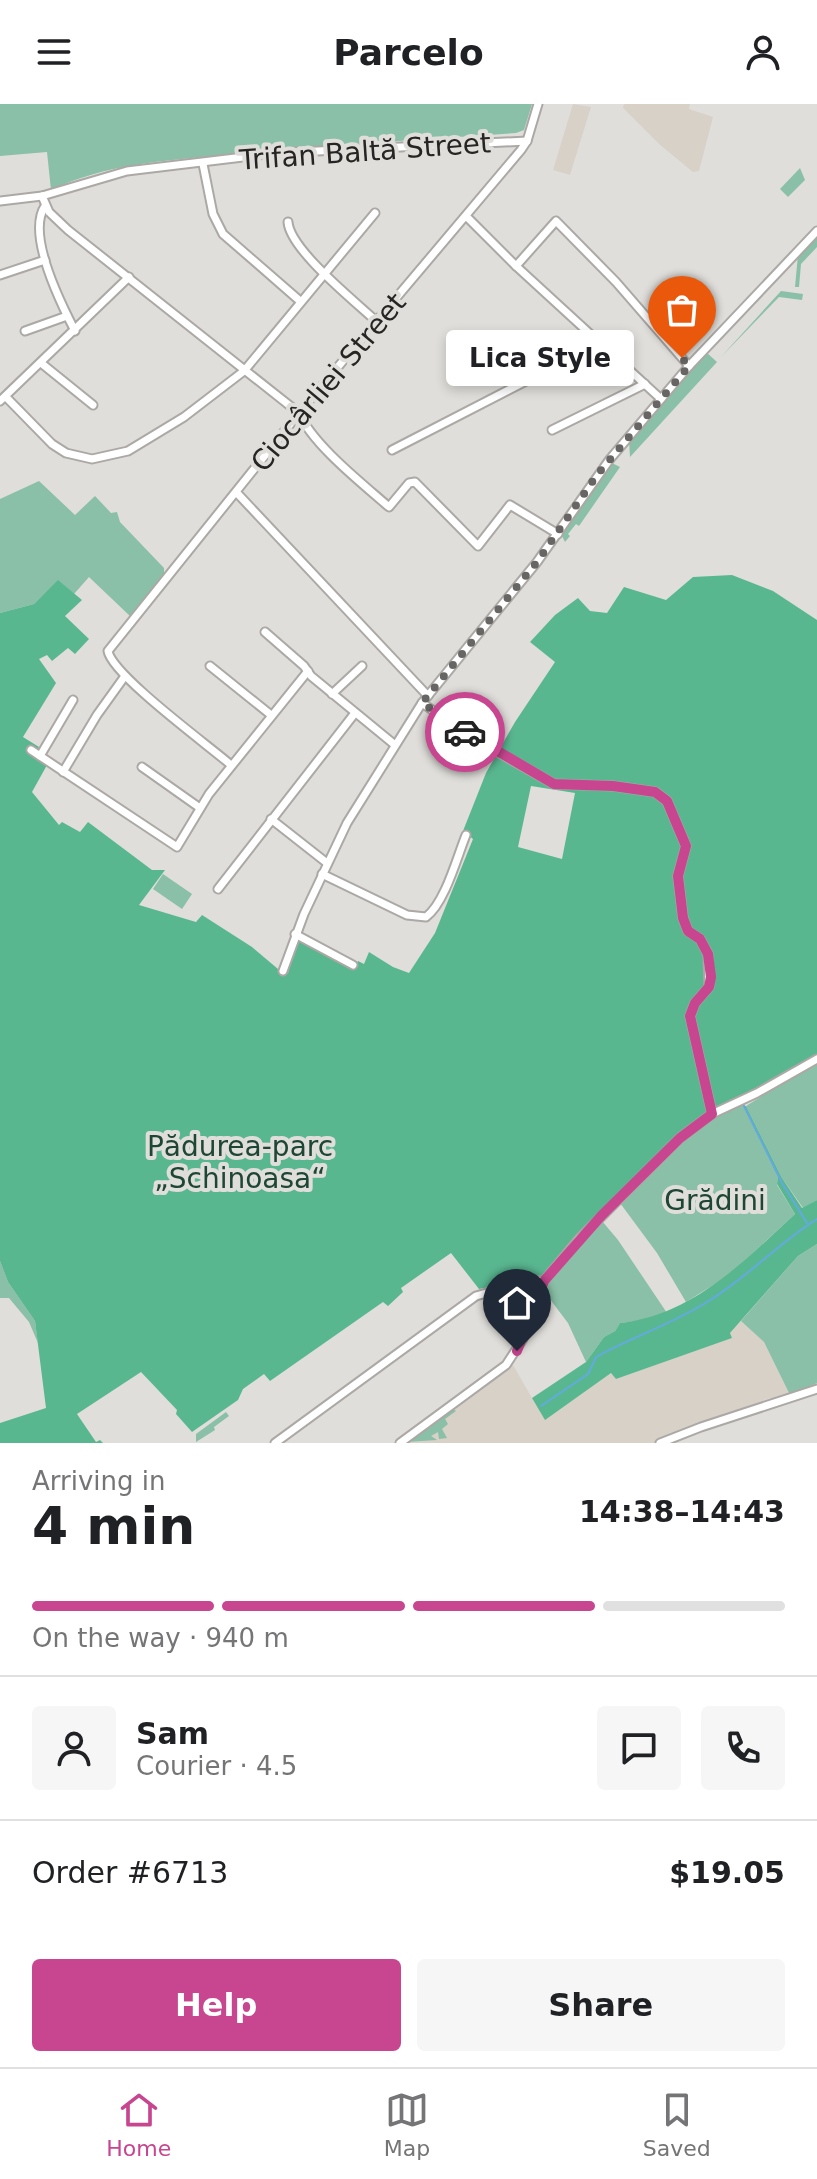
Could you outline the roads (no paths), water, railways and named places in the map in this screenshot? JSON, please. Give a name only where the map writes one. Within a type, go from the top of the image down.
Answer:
[{"type":"street","name":"Ciocârliei Street","points":[[125,676],[108,654],[137,613],[299,413],[527,141],[538,104]]},
{"type":"street","name":"Trifan Baltă Street","points":[[0,201],[42,196],[127,171],[276,153],[527,141]]},
{"type":"street","name":"Trifan Baltă Street","points":[[203,164],[213,214],[223,234],[300,301]]},
{"type":"street","points":[[42,196],[45,206],[68,230],[299,413],[335,458],[389,507],[409,483],[415,482],[478,546],[510,505],[558,534]]},
{"type":"street","points":[[45,206],[39,217],[45,260],[75,331]]},
{"type":"street","points":[[129,277],[3,399],[66,453],[92,459],[114,456],[147,441],[244,371],[375,213]]},
{"type":"street","points":[[466,216],[661,399]]},
{"type":"street","points":[[516,266],[556,221],[616,282],[689,366]]},
{"type":"street","points":[[288,222],[288,229],[298,244],[377,322]]},
{"type":"street","points":[[283,971],[295,934],[327,863],[366,790],[425,699],[558,534],[597,475],[689,366],[817,231]]},
{"type":"street","points":[[0,275],[45,260]]},
{"type":"street","points":[[25,331],[67,316]]},
{"type":"street","points":[[392,450],[600,343]]},
{"type":"street","points":[[41,363],[93,405]]},
{"type":"street","points":[[552,430],[645,384]]},
{"type":"street","points":[[237,493],[425,699],[473,738],[554,784],[613,786],[655,792],[667,801],[686,846],[678,876],[683,918],[688,931],[700,939],[708,954],[709,987],[695,1003],[690,1016],[712,1114]]},
{"type":"street","points":[[265,632],[332,694],[395,745]]},
{"type":"street","points":[[210,666],[271,715]]},
{"type":"street","points":[[332,694],[362,666]]},
{"type":"street","points":[[31,750],[177,847],[231,765],[308,671]]},
{"type":"street","points":[[63,772],[125,676],[146,697],[231,765]]},
{"type":"street","points":[[40,756],[73,700]]},
{"type":"street","points":[[218,889],[355,713]]},
{"type":"street","points":[[142,767],[200,808]]},
{"type":"street","points":[[271,819],[327,863]]},
{"type":"street","points":[[322,874],[407,915],[426,917],[433,912],[440,899],[466,835]]},
{"type":"street","points":[[295,934],[353,965]]},
{"type":"street","points":[[400,1443],[506,1365],[523,1339],[544,1281],[602,1215],[680,1138],[712,1114],[817,1059]]},
{"type":"street","points":[[275,1443],[476,1296],[531,1280],[544,1281]]},
{"type":"street","points":[[660,1443],[817,1389]]},
{"type":"waterway","points":[[743,1104],[782,1183],[807,1223]]},
{"type":"waterway","points":[[541,1406],[588,1374],[596,1357],[707,1302],[817,1219]]},
{"type":"place","name":"Lica Style","points":[[682,358]]},
{"type":"park label","name":"Pădurea-parc „Schinoasa“","points":[[240,1162]]},
{"type":"park label","name":"Grădini","points":[[715,1200]]}]
